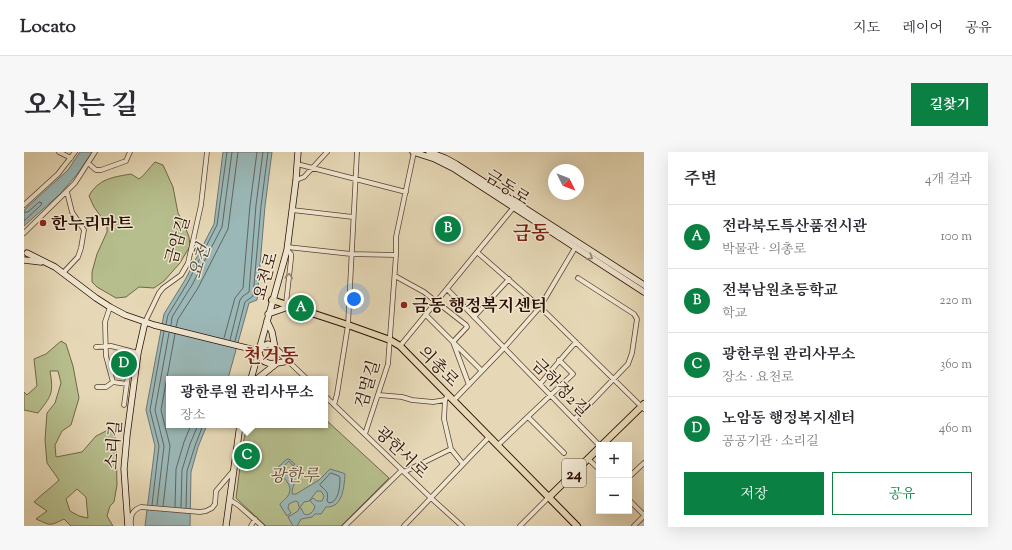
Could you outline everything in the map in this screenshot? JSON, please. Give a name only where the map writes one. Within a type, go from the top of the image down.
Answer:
[{"type":"main road","name":"의총로","points":[[272,300],[390,340],[400,346],[447,397],[454,400],[577,526]]},
{"type":"main road","name":"24","points":[[604,442],[643,406]]},
{"type":"main road","name":"24","points":[[549,497],[596,451]]},
{"type":"street","points":[[59,152],[71,158]]},
{"type":"street","points":[[24,205],[58,174],[75,152]]},
{"type":"street","points":[[24,233],[75,183],[96,152]]},
{"type":"street","points":[[88,163],[96,170],[101,170],[126,161],[130,152]]},
{"type":"street","name":"금암길","points":[[145,322],[159,293],[163,288],[177,279],[188,263],[201,205],[207,152]]},
{"type":"street","name":"요천로","points":[[252,376],[287,248],[296,180],[298,152]]},
{"type":"street","points":[[296,180],[304,177],[327,152]]},
{"type":"street","points":[[334,405],[348,325],[357,152]]},
{"type":"street","name":"금동로","points":[[414,152],[437,155],[453,168],[644,292]]},
{"type":"street","name":"검멀길","points":[[365,434],[388,364],[395,276],[396,237],[414,152]]},
{"type":"street","name":"금동로","points":[[430,152],[456,164],[644,285]]},
{"type":"street","points":[[297,164],[406,192]]},
{"type":"street","points":[[63,273],[78,257],[84,230],[72,212],[67,192]]},
{"type":"street","points":[[400,346],[478,253],[514,207]]},
{"type":"street","points":[[292,210],[353,217]]},
{"type":"street","points":[[24,246],[25,257],[45,262],[63,273],[110,307],[154,325],[259,351]]},
{"type":"street","points":[[287,248],[351,254],[396,255]]},
{"type":"street","points":[[268,314],[288,305],[291,254],[287,248]]},
{"type":"street","points":[[454,400],[482,372],[540,307],[575,248]]},
{"type":"street","points":[[478,253],[540,307],[643,406]]},
{"type":"street","points":[[395,276],[437,301],[467,327],[453,342]]},
{"type":"street","points":[[574,419],[628,364],[632,353],[637,318],[634,314],[578,278]]},
{"type":"street","points":[[474,317],[509,279]]},
{"type":"street","name":"금하정2길","points":[[447,289],[598,442]]},
{"type":"street","points":[[110,307],[105,322],[106,356],[113,382]]},
{"type":"street","points":[[426,315],[482,372]]},
{"type":"street","name":"소리길","points":[[129,526],[124,470],[136,367],[145,322]]},
{"type":"street","points":[[266,322],[272,332],[275,348]]},
{"type":"street","points":[[453,342],[469,385]]},
{"type":"street","points":[[540,384],[576,342]]},
{"type":"street","points":[[259,351],[266,344],[268,344],[275,348],[304,376]]},
{"type":"street","points":[[96,347],[111,346],[138,353]]},
{"type":"street","points":[[259,351],[263,362],[277,363],[288,361]]},
{"type":"street","points":[[498,445],[552,396],[573,374],[559,360]]},
{"type":"street","points":[[261,376],[277,363]]},
{"type":"street","name":"소리길","points":[[124,406],[129,368],[136,367]]},
{"type":"street","points":[[97,387],[106,387],[113,382],[127,384]]},
{"type":"street","points":[[379,395],[402,396],[412,400],[433,402],[447,397],[444,419],[451,449],[463,464]]},
{"type":"street","name":"광한서로","points":[[328,399],[462,526]]},
{"type":"street","points":[[528,417],[564,453]]},
{"type":"street","points":[[226,526],[240,428]]},
{"type":"street","points":[[404,526],[489,437]]},
{"type":"street","points":[[345,526],[403,471],[451,449]]},
{"type":"street","points":[[588,459],[596,466]]},
{"type":"street","points":[[632,474],[644,463]]},
{"type":"street","points":[[129,526],[132,513],[137,508],[141,507],[200,512],[210,510],[215,504],[216,490],[233,471]]},
{"type":"street","points":[[520,526],[549,497]]},
{"type":"street","points":[[230,500],[262,526]]},
{"type":"street","points":[[632,503],[644,516],[634,526]]},
{"type":"street","points":[[250,526],[255,519]]},
{"type":"green space","points":[[155,162],[163,165],[173,187],[178,213],[189,237],[190,246],[180,263],[164,281],[154,288],[139,287],[126,297],[116,298],[97,287],[92,282],[92,272],[97,254],[107,232],[107,225],[94,207],[89,196],[101,182],[112,178],[131,174],[139,179]]},
{"type":"green space","points":[[61,341],[66,344],[73,366],[79,398],[71,425],[62,431],[55,445],[56,457],[82,452],[96,436],[110,429],[116,439],[117,485],[114,502],[110,506],[107,516],[113,526],[71,526],[64,519],[50,524],[36,519],[47,511],[34,502],[59,480],[47,463],[45,440],[47,413],[55,403],[61,383],[58,371],[50,371],[52,385],[49,398],[38,413],[24,410],[24,392],[27,395],[37,386],[34,359],[46,354]],"holes":[[[77,489],[86,497],[88,518],[79,516],[70,511],[66,499]]]},
{"type":"green space","name":"광한루","points":[[328,422],[389,478],[341,526],[266,526],[236,498],[246,428],[328,428]]},
{"type":"water","points":[[80,152],[92,152],[78,173],[60,194],[24,226],[24,210],[68,170]]},
{"type":"water","name":"요천","points":[[223,152],[272,152],[265,206],[257,300],[249,303],[229,375],[166,376],[166,428],[206,428],[198,447],[191,472],[190,526],[145,526],[155,446],[146,410],[164,314],[185,280],[214,224]]},
{"type":"water","points":[[287,459],[295,464],[293,466],[289,461],[284,466],[287,471],[295,477],[299,473],[295,468],[297,466],[302,472],[293,486],[292,494],[296,494],[319,480],[330,469],[345,474],[342,496],[336,504],[326,507],[321,514],[315,514],[312,517],[301,519],[297,526],[293,526],[288,517],[298,511],[299,508],[301,508],[304,514],[311,513],[315,506],[310,501],[313,498],[317,501],[322,501],[324,496],[321,491],[317,491],[309,501],[304,502],[299,507],[298,502],[295,501],[289,504],[288,508],[291,513],[287,516],[280,504],[287,497],[290,489],[287,482],[276,469]]},
{"type":"place","name":"한누리마트","points":[[43,223]]},
{"type":"place","name":"전북남원초등학교","points":[[448,229]]},
{"type":"place","name":"금동 행정복지센터","points":[[404,305]]},
{"type":"place","name":"전라북도특산품전시관","points":[[301,308]]},
{"type":"place","name":"노암동 행정복지센터","points":[[124,364]]},
{"type":"place","name":"광한루원 관리사무소","points":[[247,456]]},
{"type":"district","name":"금동","points":[[531,232]]},
{"type":"district","name":"천거동","points":[[271,355]]}]
